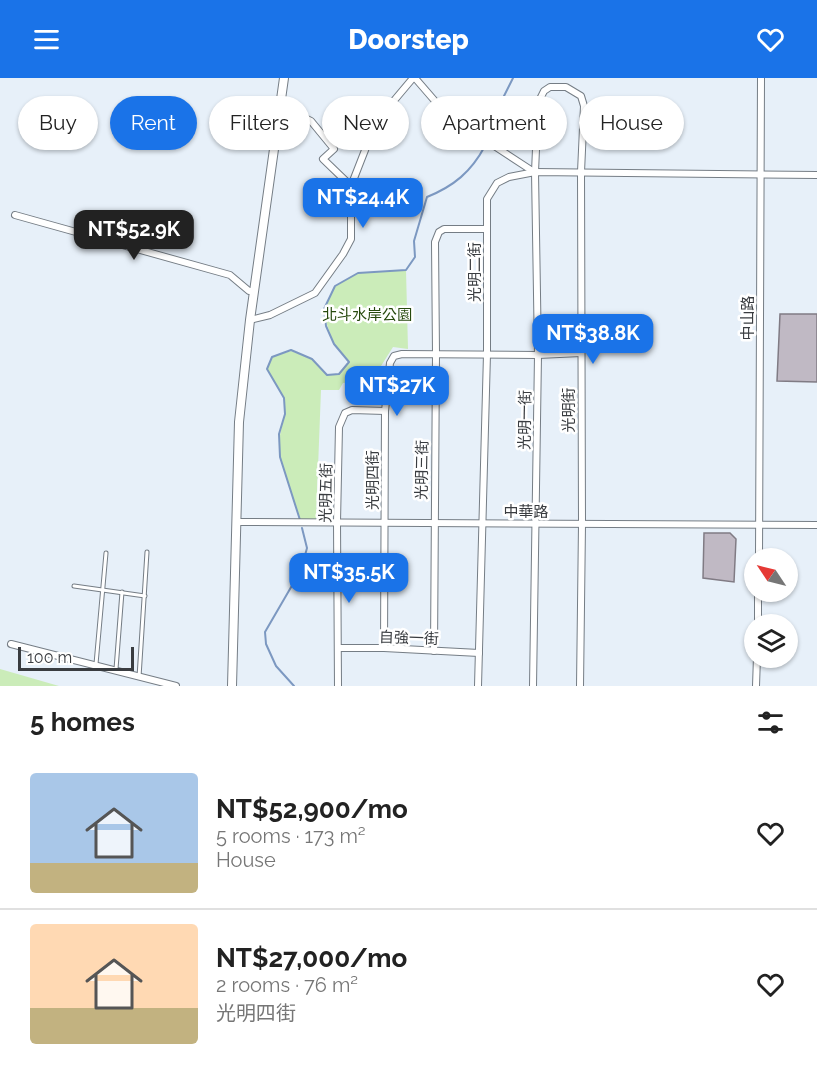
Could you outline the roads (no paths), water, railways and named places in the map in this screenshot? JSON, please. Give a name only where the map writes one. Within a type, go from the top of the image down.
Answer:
[{"type":"main road","points":[[281,96],[284,78]]},
{"type":"main road","points":[[232,686],[238,422],[273,150]]},
{"type":"street","points":[[250,320],[270,315],[315,293],[351,238],[351,186],[376,122],[414,78],[447,115],[535,172]]},
{"type":"street","name":"中山路","points":[[759,548],[761,78]]},
{"type":"street","name":"光明一街","points":[[534,686],[538,355],[535,172],[538,103],[544,91],[550,87]]},
{"type":"street","name":"光明街","points":[[550,87],[566,87],[581,96],[584,106],[581,172],[580,686]]},
{"type":"street","points":[[310,122],[317,126],[320,135],[334,149],[323,159],[351,186]]},
{"type":"street","name":"光明二街","points":[[478,686],[487,354],[486,229],[488,199],[497,183],[509,177],[535,172],[817,175]]},
{"type":"street","points":[[15,215],[230,275],[249,291],[254,291]]},
{"type":"street","name":"光明三街","points":[[434,651],[436,236],[444,229],[486,229]]},
{"type":"street","name":"光明四街","points":[[384,648],[384,411],[390,363],[394,356],[581,353]]},
{"type":"street","name":"光明五街","points":[[338,686],[337,522],[341,420],[345,413],[352,410],[384,411]]},
{"type":"street","name":"中華路","points":[[236,522],[817,525]]},
{"type":"street","points":[[11,644],[176,686]]},
{"type":"street","name":"自強一街","points":[[338,648],[479,653]]},
{"type":"street","points":[[756,686],[757,668]]},
{"type":"lane","points":[[139,677],[147,552]]},
{"type":"lane","points":[[96,666],[106,553]]},
{"type":"lane","points":[[74,586],[145,596]]},
{"type":"lane","points":[[116,671],[122,592]]},
{"type":"waterway","points":[[504,96],[513,78]]},
{"type":"waterway","points":[[300,520],[280,457],[279,434],[285,414],[284,398],[267,369],[272,357],[291,350],[312,359],[327,375],[339,374],[349,362],[334,344],[326,326],[324,309],[335,286],[358,273],[406,270],[415,257],[414,241],[427,197],[461,177],[482,150]]},
{"type":"waterway","points":[[294,686],[276,666],[266,644],[265,632],[301,570],[307,548],[302,528]]},
{"type":"park label","name":"北斗水岸公園","points":[[367,315]]}]
